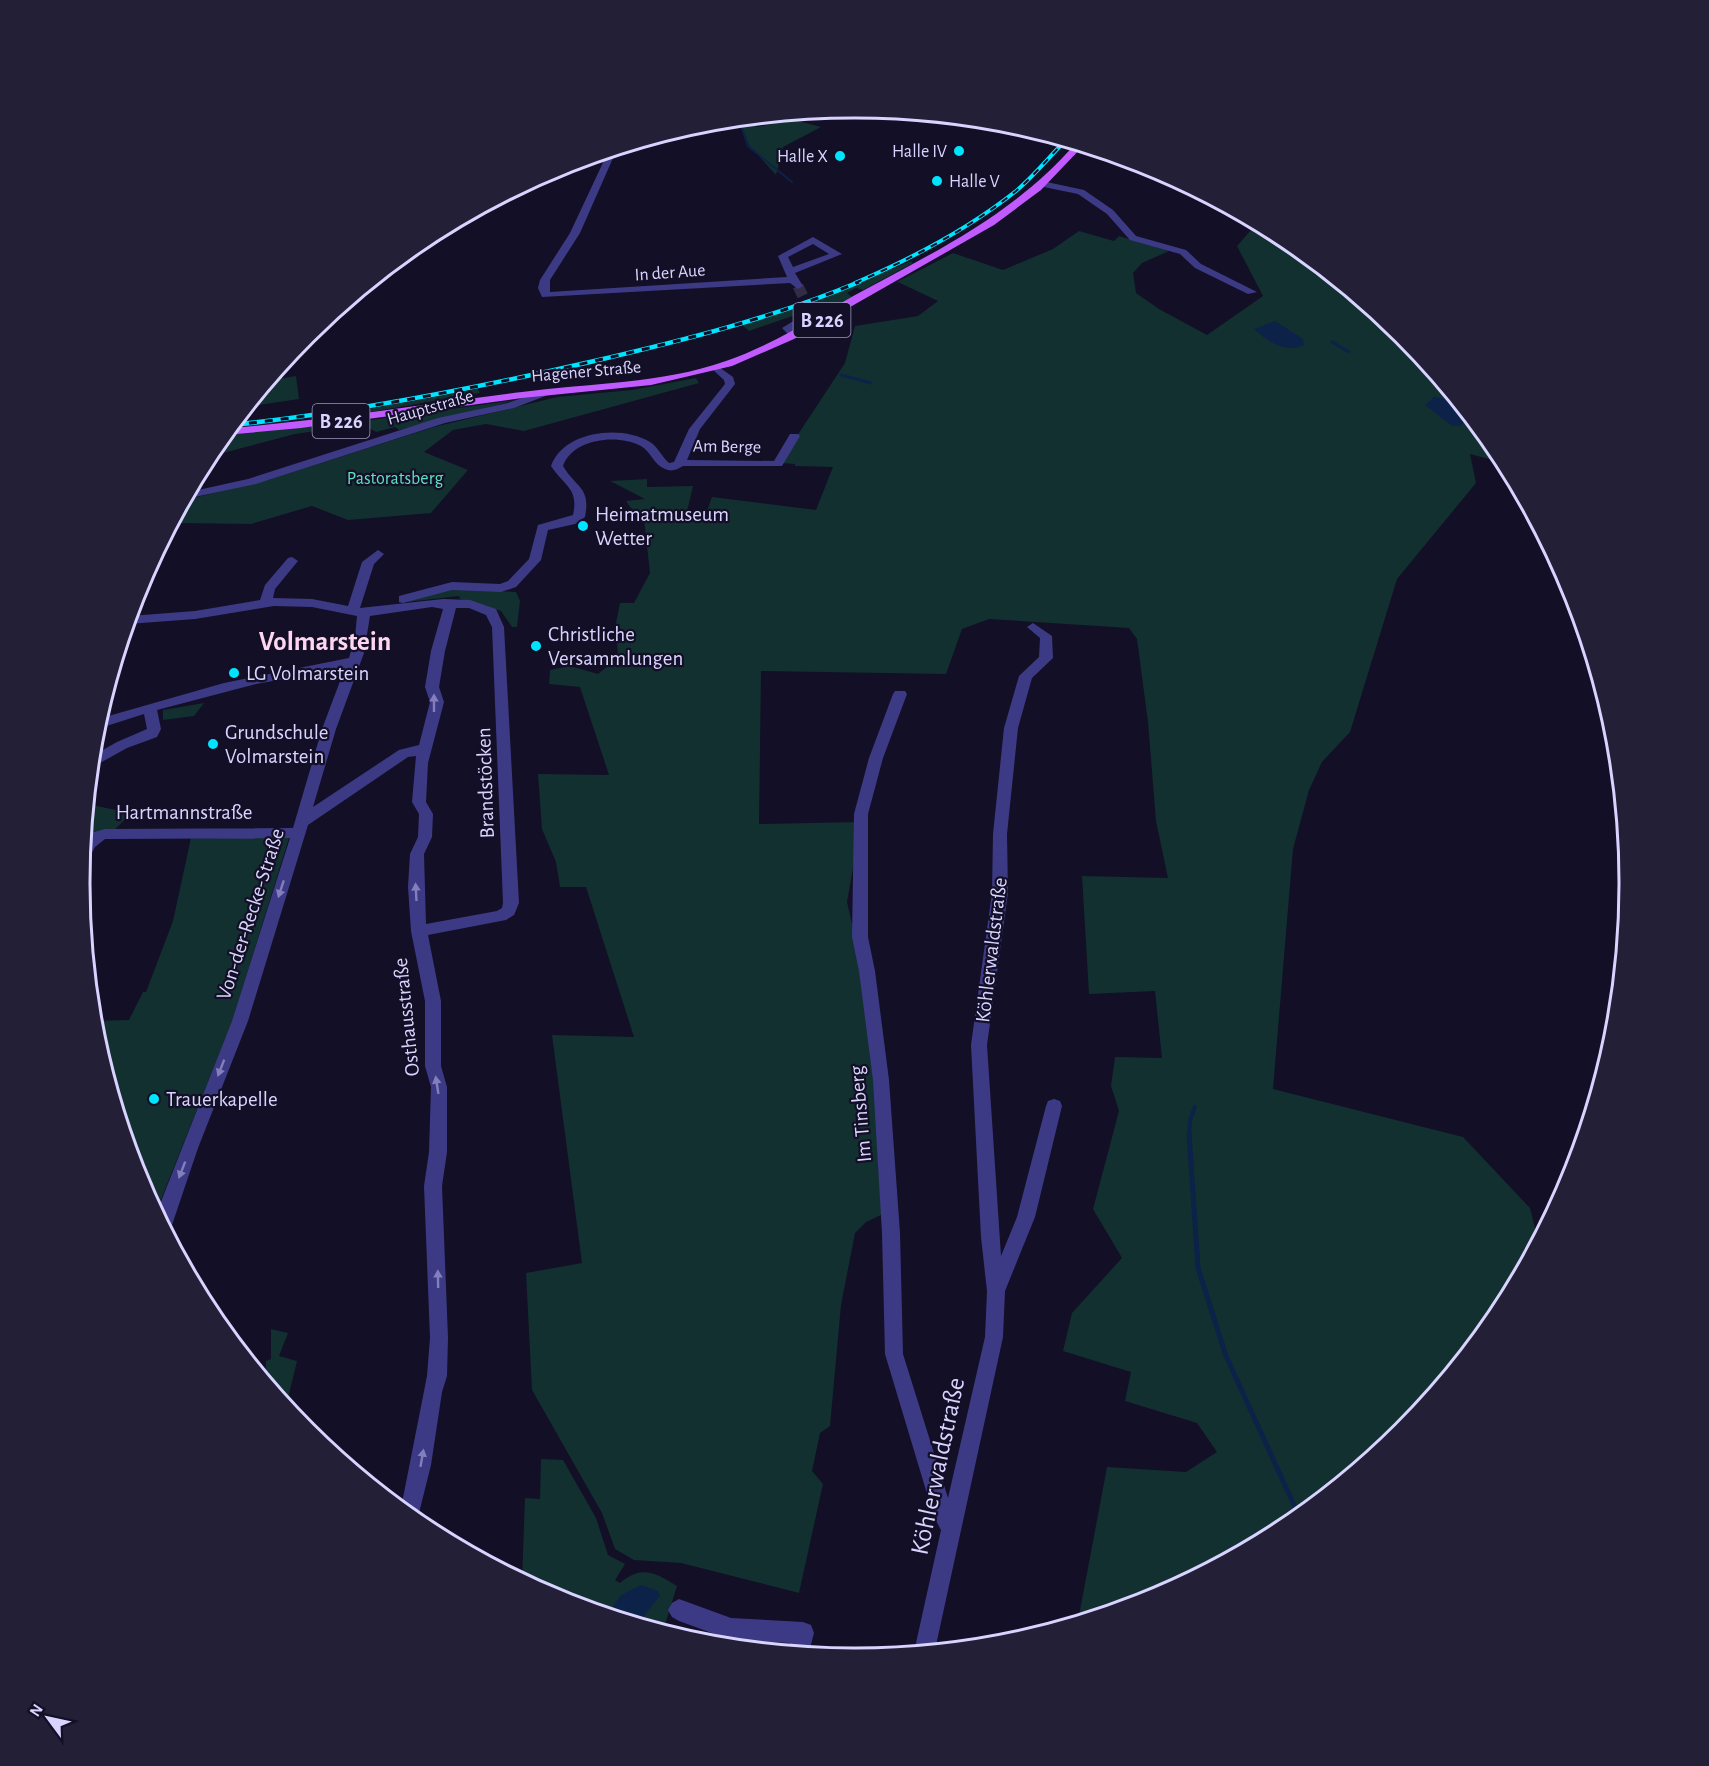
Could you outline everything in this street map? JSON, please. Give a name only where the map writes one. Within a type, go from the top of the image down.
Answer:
[{"type":"main road","name":"B 226","points":[[1042,184],[1060,169],[1074,151]]},
{"type":"main road","name":"Hagener Straße","points":[[239,431],[345,421],[544,393],[642,385],[716,368],[795,335],[924,263],[990,225],[1042,184]]},
{"type":"street","name":"In der Aue","points":[[609,159],[575,233],[545,280],[543,288],[548,296],[794,279],[837,254],[813,240],[783,256],[794,279]]},
{"type":"street","points":[[1042,184],[1081,192],[1110,212],[1124,230],[1134,238],[1183,252],[1198,266],[1252,292]]},
{"type":"street","points":[[795,335],[787,328],[811,315],[806,303]]},
{"type":"street","points":[[380,609],[438,589],[463,585],[501,588],[520,578],[535,560],[542,528],[571,521],[579,516],[581,510],[578,487],[557,466],[562,453],[572,445],[604,438],[632,438],[649,446],[666,465],[672,467],[679,463],[698,421],[730,384],[729,379],[716,368]]},
{"type":"street","name":"Hauptstraße","points":[[196,494],[268,478],[444,420],[530,399],[544,393]]},
{"type":"street","name":"Am Berge","points":[[679,463],[777,464],[794,436]]},
{"type":"street","name":"Von-der-Recke-Straße","points":[[166,1216],[240,1019],[329,730],[353,662],[365,619],[358,612],[368,562],[378,554]]},
{"type":"street","points":[[266,603],[269,588],[292,561]]},
{"type":"street","points":[[137,620],[185,617],[266,603],[312,603],[358,612],[444,603]]},
{"type":"street","name":"Osthausstraße","points":[[411,1506],[437,1376],[439,1338],[433,1186],[438,1152],[439,1087],[433,1066],[433,1001],[419,931],[417,854],[425,837],[426,814],[419,802],[421,762],[437,702],[432,687],[438,651],[450,608],[444,603]]},
{"type":"street","name":"Brandstöcken","points":[[419,931],[501,916],[508,911],[510,903],[505,724],[498,627],[491,612],[485,609],[470,604],[444,603]]},
{"type":"street","name":"Köhlerwaldstraße","points":[[926,1644],[994,1337],[996,1291],[990,1237],[979,1045],[1000,893],[1000,834],[1011,728],[1026,676],[1043,663],[1047,653],[1046,636],[1033,627]]},
{"type":"street","points":[[108,720],[149,707],[275,676],[353,662]]},
{"type":"street","name":"Im Tinsberg","points":[[900,694],[876,758],[861,814],[860,937],[867,971],[881,1080],[891,1233],[894,1354],[944,1517],[951,1528]]},
{"type":"street","points":[[101,757],[122,745],[152,735],[154,729],[149,707]]},
{"type":"street","points":[[301,827],[404,753],[426,749]]},
{"type":"street","name":"Hartmannstraße","points":[[92,840],[105,834],[301,827]]},
{"type":"street","name":"Köhlerwaldstraße","points":[[996,1291],[1026,1217],[1054,1106]]},
{"type":"street","points":[[679,1610],[730,1629],[803,1633],[800,1646]]},
{"type":"green space","points":[[797,121],[821,127],[783,147],[776,175],[749,145],[742,127]]},
{"type":"green space","points":[[1251,230],[1320,276],[1359,308],[1429,379],[1491,460],[1470,454],[1476,483],[1397,579],[1350,732],[1322,762],[1309,790],[1293,849],[1273,1089],[1463,1137],[1530,1208],[1535,1230],[1490,1308],[1461,1348],[1395,1424],[1359,1458],[1320,1490],[1237,1545],[1193,1569],[1147,1589],[1080,1613],[1107,1467],[1186,1472],[1217,1452],[1197,1423],[1125,1401],[1131,1372],[1063,1351],[1072,1313],[1122,1258],[1093,1209],[1119,1111],[1111,1086],[1115,1057],[1162,1058],[1155,991],[1089,994],[1082,876],[1168,878],[1156,821],[1148,722],[1137,639],[1129,628],[989,619],[962,629],[946,674],[761,671],[759,824],[861,822],[847,902],[887,1078],[881,1215],[866,1222],[855,1233],[841,1305],[830,1426],[820,1433],[812,1471],[823,1484],[799,1593],[681,1563],[634,1560],[615,1549],[602,1513],[532,1390],[526,1273],[582,1263],[552,1035],[634,1037],[586,887],[560,887],[556,862],[542,829],[538,774],[609,775],[580,687],[549,684],[550,670],[570,666],[598,674],[618,658],[616,623],[620,603],[634,603],[650,573],[644,519],[626,501],[645,499],[610,481],[647,479],[647,487],[693,486],[686,516],[705,517],[712,497],[816,510],[833,467],[795,466],[795,464],[782,463],[789,448],[845,363],[855,326],[918,316],[938,301],[898,282],[891,285],[953,253],[1003,270],[1053,249],[1079,231],[1114,241],[1119,236],[1169,251],[1142,263],[1133,273],[1136,293],[1159,309],[1207,335],[1263,296],[1237,246]]},
{"type":"green space","points":[[911,261],[913,263],[863,290],[856,288],[847,293],[852,297],[816,320],[813,318],[816,314],[812,303]]},
{"type":"green space","points":[[803,304],[807,311],[749,331],[742,325]]},
{"type":"green space","points":[[296,376],[299,399],[259,405],[280,379]]},
{"type":"green space","name":"Pastoratsberg","points":[[696,378],[699,383],[524,431],[486,424],[453,430],[424,452],[468,470],[431,513],[348,520],[312,506],[251,524],[180,523],[194,498],[268,480],[434,427],[557,397],[632,390]]},
{"type":"green space","points":[[478,389],[480,393],[325,420],[324,417]]},
{"type":"green space","points":[[517,400],[399,430],[395,427],[376,432],[369,428],[354,430],[350,426],[295,434],[223,453],[237,433],[341,424]]},
{"type":"green space","points":[[452,588],[516,592],[520,601],[517,627],[512,627],[501,611],[460,599],[459,596],[398,603]]},
{"type":"green space","points":[[204,703],[194,716],[163,720],[163,710]]},
{"type":"green space","points":[[95,806],[116,810],[135,810],[113,831],[92,836]]},
{"type":"green space","points":[[191,838],[289,838],[232,1022],[160,1202],[131,1129],[116,1081],[103,1021],[129,1020],[143,992],[146,992],[173,921]]},
{"type":"green space","points":[[271,1329],[288,1333],[279,1356],[297,1361],[288,1396],[266,1370],[266,1361],[271,1359]]},
{"type":"green space","points":[[541,1459],[563,1460],[596,1518],[608,1555],[625,1564],[615,1580],[620,1583],[635,1574],[648,1572],[677,1586],[665,1623],[609,1607],[522,1572],[525,1498],[540,1499]]},
{"type":"water","points":[[1275,321],[1303,339],[1304,345],[1290,348],[1277,345],[1254,329]]},
{"type":"water","points":[[1434,397],[1445,399],[1463,423],[1460,426],[1452,426],[1425,405]]},
{"type":"water","points":[[641,1585],[658,1591],[660,1596],[643,1617],[612,1608],[621,1595]]},
{"type":"waterway","points":[[742,127],[748,146],[792,182]]},
{"type":"waterway","points":[[1332,342],[1349,352]]},
{"type":"waterway","points":[[841,375],[871,383]]},
{"type":"waterway","points":[[1189,1134],[1190,1120],[1195,1107]]},
{"type":"waterway","points":[[1189,1134],[1198,1268],[1226,1356],[1295,1508]]},
{"type":"tunnel","points":[[798,286],[806,303]]},
{"type":"railway","points":[[855,283],[898,264],[959,231],[1023,185],[1059,147]]},
{"type":"railway","points":[[244,424],[412,399],[590,362],[726,328],[793,307],[859,282]]},
{"type":"place","name":"Halle IV","points":[[959,151]]},
{"type":"place","name":"Halle X","points":[[840,156]]},
{"type":"place","name":"Halle V","points":[[937,181]]},
{"type":"place","name":"Heimatmuseum Wetter","points":[[583,526]]},
{"type":"place","name":"Christliche Versammlungen","points":[[536,646]]},
{"type":"place","name":"LG Volmarstein","points":[[234,673]]},
{"type":"place","name":"Grundschule Volmarstein","points":[[213,744]]},
{"type":"place","name":"Trauerkapelle","points":[[154,1099]]},
{"type":"district","name":"Volmarstein","points":[[325,641]]}]
